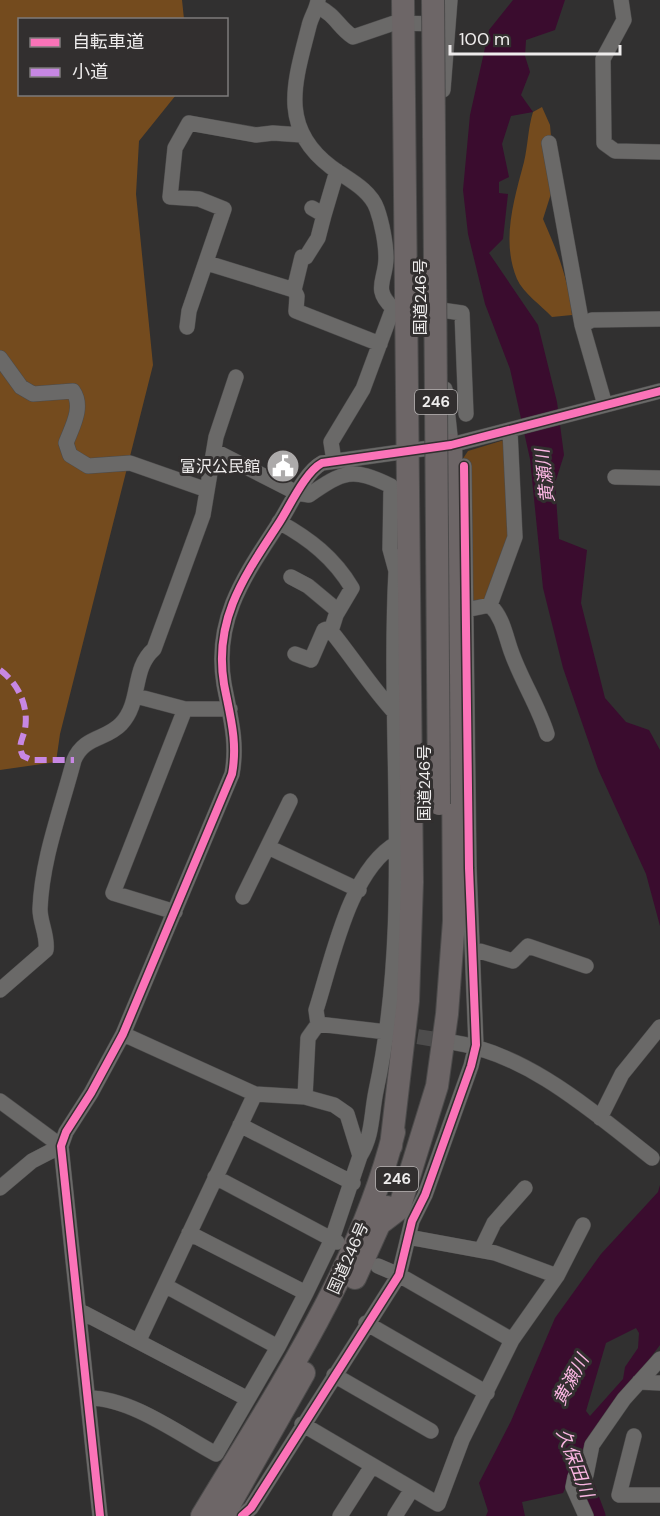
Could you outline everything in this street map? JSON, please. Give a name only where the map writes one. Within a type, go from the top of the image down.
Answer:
[{"type":"highway","name":"国道246号","points":[[223,1516],[337,1315],[382,1222],[411,1134],[435,1002],[417,0]]},
{"type":"highway","name":"国道246号","points":[[202,1516],[328,1301],[369,1210],[390,1146],[406,1081],[418,1001],[431,804],[433,0]]},
{"type":"highway","points":[[390,1146],[408,1001],[412,882],[407,453],[399,307],[400,15]]},
{"type":"highway","points":[[382,1222],[399,1209],[437,1086],[447,1014],[454,921],[458,612],[451,445]]},
{"type":"street","points":[[394,0],[400,15]]},
{"type":"street","points":[[450,0],[450,24],[434,181],[437,309],[451,445]]},
{"type":"street","points":[[621,0],[624,20],[603,59],[604,143],[615,151],[660,152]]},
{"type":"street","points":[[450,24],[400,15],[353,37],[332,13],[318,3],[310,22],[295,95],[294,114],[302,135],[313,150],[371,196],[378,210],[386,260],[380,282],[384,300],[399,307],[462,313],[466,414]]},
{"type":"street","points":[[187,327],[189,311],[224,209],[199,199],[170,197],[176,148],[189,123],[256,135],[273,133],[302,135]]},
{"type":"street","points":[[549,143],[582,325],[603,405]]},
{"type":"street","points":[[337,171],[318,211],[318,238],[306,257],[302,256],[294,290],[297,296],[296,311],[380,344]]},
{"type":"street","points":[[207,262],[294,290]]},
{"type":"street","points":[[334,461],[331,441],[363,389],[380,344],[399,307]]},
{"type":"street","points":[[582,325],[592,320],[660,319]]},
{"type":"street","points":[[0,358],[21,387],[33,394],[73,392],[77,397],[77,415],[66,443],[70,455],[88,466],[130,463],[207,490]]},
{"type":"street","points":[[0,990],[46,950],[47,943],[40,912],[45,857],[79,749],[121,724],[136,696],[134,686],[145,657],[154,649],[203,515],[216,437],[236,377]]},
{"type":"street","points":[[100,1516],[61,1146],[66,1132],[91,1093],[123,1034],[232,774],[236,744],[222,662],[229,613],[245,573],[318,465],[451,445],[660,391]]},
{"type":"street","points":[[490,605],[515,537],[513,429]]},
{"type":"street","points":[[89,1398],[104,1398],[124,1404],[216,1454],[278,1347],[334,1241],[360,1156],[369,1141],[391,1032],[396,917],[394,713],[396,571],[390,549],[390,486],[363,473],[333,479],[309,495],[297,493],[215,451]]},
{"type":"street","points":[[242,1516],[251,1508],[366,1323],[399,1275],[408,1237],[471,1066],[476,1045],[474,949],[458,612],[464,466]]},
{"type":"street","points":[[615,477],[660,478]]},
{"type":"street","points":[[279,522],[317,545],[343,573],[352,588],[338,611],[331,631],[370,686],[394,713]]},
{"type":"street","points":[[291,577],[308,586],[338,611]]},
{"type":"street","points":[[458,612],[490,605]]},
{"type":"street","points":[[490,605],[500,614],[511,652],[537,704],[547,734]]},
{"type":"street","points":[[295,654],[311,660],[324,630],[332,627]]},
{"type":"street","points":[[136,696],[185,709],[230,709]]},
{"type":"street","points":[[176,912],[113,893],[185,709]]},
{"type":"street","points":[[243,897],[290,801]]},
{"type":"street","points":[[305,1097],[308,1038],[318,1024],[316,1010],[346,916],[358,890],[375,863],[385,850],[396,843]]},
{"type":"street","points":[[268,847],[358,890]]},
{"type":"street","points":[[474,949],[513,961],[528,946],[586,966]]},
{"type":"street","points":[[318,1024],[391,1032]]},
{"type":"street","points":[[600,1118],[622,1074],[660,1027]]},
{"type":"street","points":[[123,1034],[255,1094],[305,1097],[334,1105],[347,1114],[360,1156]]},
{"type":"street","points":[[451,1041],[476,1045],[543,1078],[652,1158]]},
{"type":"street","points":[[139,1340],[255,1094]]},
{"type":"street","points":[[0,1101],[61,1146]]},
{"type":"street","points":[[240,1125],[353,1183]]},
{"type":"street","points":[[0,1188],[32,1161],[61,1146]]},
{"type":"street","points":[[215,1177],[334,1241]]},
{"type":"street","points":[[481,1250],[494,1223],[525,1188]]},
{"type":"street","points":[[302,1424],[438,1504],[462,1440],[512,1340],[557,1276],[583,1225]]},
{"type":"street","points":[[189,1233],[306,1293]]},
{"type":"street","points":[[408,1237],[481,1250],[557,1276]]},
{"type":"street","points":[[378,1266],[399,1275],[512,1340]]},
{"type":"street","points":[[166,1286],[278,1347]]},
{"type":"street","points":[[80,1311],[248,1399]]},
{"type":"street","points":[[366,1323],[487,1393]]},
{"type":"street","points":[[586,1516],[573,1487],[580,1476],[592,1445],[639,1382],[660,1359]]},
{"type":"street","points":[[334,1375],[431,1431]]},
{"type":"street","points":[[639,1382],[660,1383]]},
{"type":"street","points":[[634,1436],[619,1495],[660,1495]]},
{"type":"street","points":[[340,1516],[372,1466]]},
{"type":"street","points":[[395,1516],[412,1489]]},
{"type":"shaded area","points":[[0,0],[182,0],[184,18],[18,18],[18,96],[175,96],[139,141],[136,194],[153,365],[60,734],[56,762],[0,770]]},
{"type":"shaded area","points":[[542,107],[550,125],[555,181],[543,219],[558,254],[572,315],[552,317],[520,284],[512,265],[510,250],[511,220],[531,118],[533,112]]},
{"type":"shaded area","points":[[504,440],[513,529],[491,603],[463,607],[462,460],[468,451]]},
{"type":"water","name":"黄瀬川","points":[[513,0],[565,0],[555,30],[526,40],[525,56],[530,72],[521,95],[533,112],[511,116],[502,144],[509,177],[499,182],[499,193],[508,194],[503,239],[489,253],[538,325],[557,402],[564,455],[555,483],[559,539],[587,550],[581,603],[605,698],[626,722],[649,730],[660,750],[660,926],[646,874],[598,769],[563,668],[543,588],[530,459],[510,369],[485,304],[468,234],[463,190],[470,115],[489,30]]},
{"type":"water","name":"黄瀬川","points":[[660,1185],[660,1345],[587,1441],[563,1493],[522,1502],[525,1516],[486,1516],[488,1511],[479,1483],[511,1421],[555,1318],[601,1254],[658,1192]],"holes":[[[636,1328],[639,1333],[638,1348],[625,1367],[623,1379],[590,1416],[586,1411],[606,1343]]]},
{"type":"waterway","name":"久保田川","points":[[566,1439],[595,1516]]},
{"type":"tunnel","points":[[395,1033],[451,1042]]},
{"type":"marked path","points":[[0,670],[17,688],[24,704],[26,720],[20,745],[23,756],[32,760],[74,760]]},
{"type":"cycle path","points":[[100,1516],[61,1146],[66,1132],[91,1093],[123,1034],[232,774],[234,740],[224,684],[223,638],[235,598],[244,579],[304,481],[322,463],[451,445],[660,391]]},
{"type":"cycle path","points":[[242,1516],[251,1508],[399,1275],[412,1221],[425,1195],[471,1066],[476,1045],[469,868],[464,466]]},
{"type":"place","name":"富沢公民館","points":[[283,466]]}]
